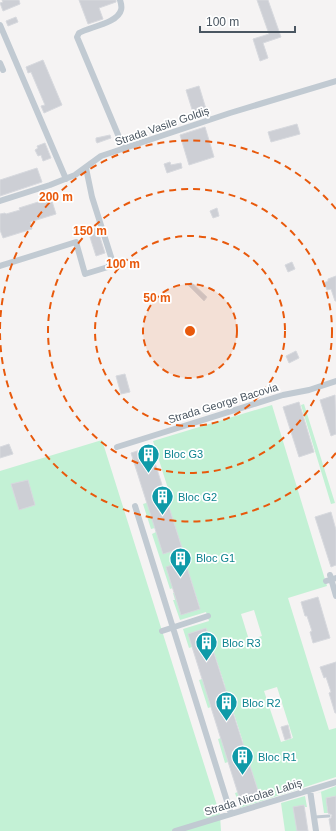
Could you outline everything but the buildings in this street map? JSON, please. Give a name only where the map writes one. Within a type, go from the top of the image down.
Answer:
[{"type":"street","points":[[120,0],[121,10],[118,16],[86,29],[79,33],[77,37],[124,149]]},
{"type":"street","points":[[0,25],[66,178]]},
{"type":"street","points":[[0,63],[3,70]]},
{"type":"street","name":"Strada Vasile Goldiș","points":[[0,201],[75,174],[86,168],[101,156],[194,125],[336,81]]},
{"type":"street","points":[[0,266],[76,242],[85,274],[108,266],[112,260],[92,197],[86,168]]},
{"type":"street","name":"Strada George Bacovia","points":[[117,447],[283,395],[309,390],[336,381]]},
{"type":"street","points":[[135,506],[231,814]]},
{"type":"street","points":[[331,578],[336,596]]},
{"type":"street","points":[[162,630],[208,616]]},
{"type":"street","name":"Strada Nicolae Labiș","points":[[175,831],[336,782]]},
{"type":"street","points":[[310,790],[316,831]]},
{"type":"lane","points":[[314,818],[329,816]]},
{"type":"green space","points":[[304,404],[335,503],[331,504],[301,405]]},
{"type":"green space","points":[[272,405],[327,586],[288,598],[329,730],[336,728],[336,777],[240,808],[235,793],[238,792],[241,803],[260,797],[244,746],[225,752],[228,762],[225,763],[218,739],[221,738],[224,749],[243,742],[227,692],[208,697],[211,707],[208,708],[199,680],[202,679],[207,692],[225,686],[206,628],[188,634],[192,647],[189,648],[183,629],[209,621],[206,612],[180,620],[173,600],[175,600],[173,593],[200,608],[185,561],[173,588],[170,589],[152,534],[156,532],[182,548],[167,501],[155,528],[151,529],[143,504],[170,495],[153,441]],"holes":[[[254,610],[262,636],[249,640],[241,614]],[[277,687],[293,738],[281,742],[264,691]]]},
{"type":"green space","points":[[102,440],[220,815],[221,831],[0,831],[0,471]]},
{"type":"green space","points":[[336,786],[336,796],[326,798],[328,813],[324,813],[321,792],[315,794]]},
{"type":"green space","points":[[305,796],[307,807],[304,805],[297,831],[285,831],[281,803]]},
{"type":"place","name":"Bloc G3","points":[[148,474]]},
{"type":"place","name":"Bloc G2","points":[[162,516]]},
{"type":"place","name":"Bloc G1","points":[[180,578]]},
{"type":"place","name":"Bloc R3","points":[[207,662]]},
{"type":"place","name":"Bloc R2","points":[[226,722]]},
{"type":"place","name":"Bloc R1","points":[[243,776]]}]
